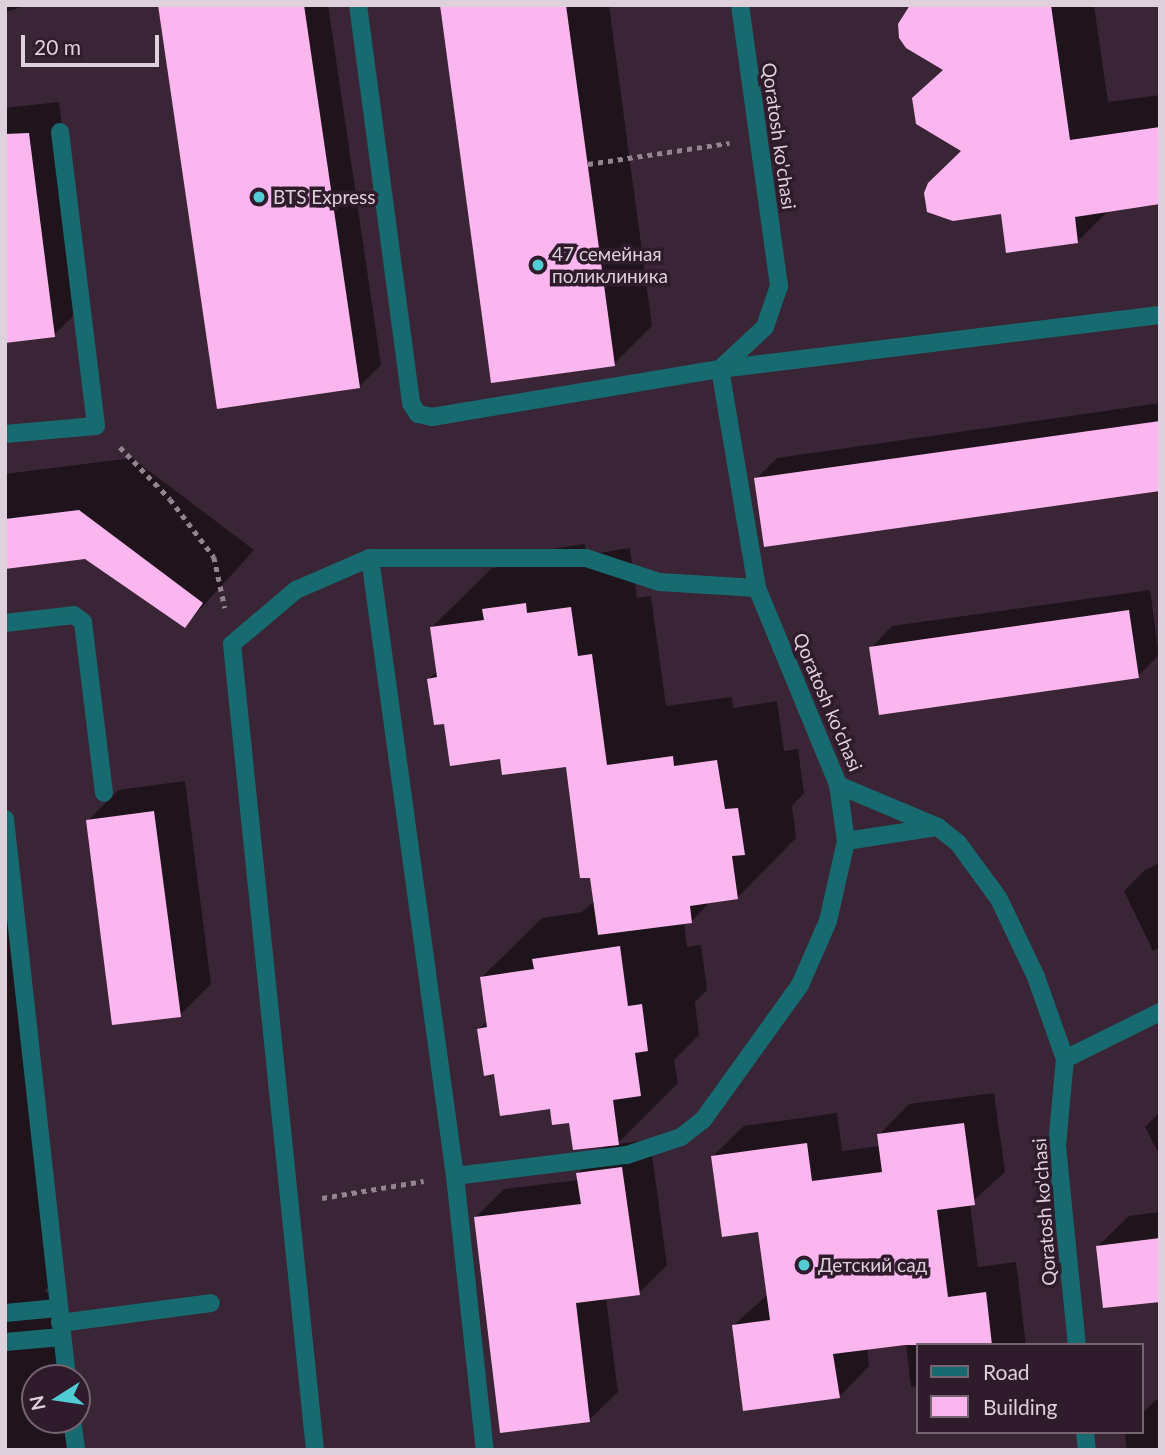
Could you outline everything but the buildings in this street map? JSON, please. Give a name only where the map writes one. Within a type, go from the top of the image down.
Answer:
[{"type":"street","points":[[358,5],[411,403],[418,414],[432,417],[720,369],[1160,315]]},
{"type":"street","name":"Qoratosh ko'chasi","points":[[740,5],[779,286],[765,327],[720,369],[757,587],[838,785],[938,827],[974,860],[999,899],[1036,976],[1065,1059],[1057,1146],[1077,1343]]},
{"type":"street","points":[[5,434],[96,426],[60,132]]},
{"type":"street","points":[[370,558],[455,1176],[485,1450]]},
{"type":"street","points":[[315,1450],[232,644],[296,590],[370,558],[586,558],[659,582],[757,587]]},
{"type":"street","points":[[5,623],[74,615],[83,622],[104,793]]},
{"type":"street","points":[[455,1176],[627,1155],[681,1137],[703,1120],[800,985],[828,921],[846,841],[838,785]]},
{"type":"street","points":[[5,819],[65,1364]]},
{"type":"street","points":[[846,841],[938,827]]},
{"type":"street","points":[[1065,1059],[1160,1012]]},
{"type":"street","points":[[5,1342],[60,1323],[211,1303]]},
{"type":"street","points":[[5,1312],[60,1323]]},
{"type":"path","points":[[587,164],[758,138]]},
{"type":"path","points":[[96,426],[170,499],[214,557],[232,644]]},
{"type":"path","points":[[290,1204],[455,1176]]},
{"type":"place","name":"BTS Express","points":[[259,197]]},
{"type":"place","name":"47 семейная поликлиника","points":[[538,265]]},
{"type":"place","name":"Детский сад","points":[[804,1265]]}]
